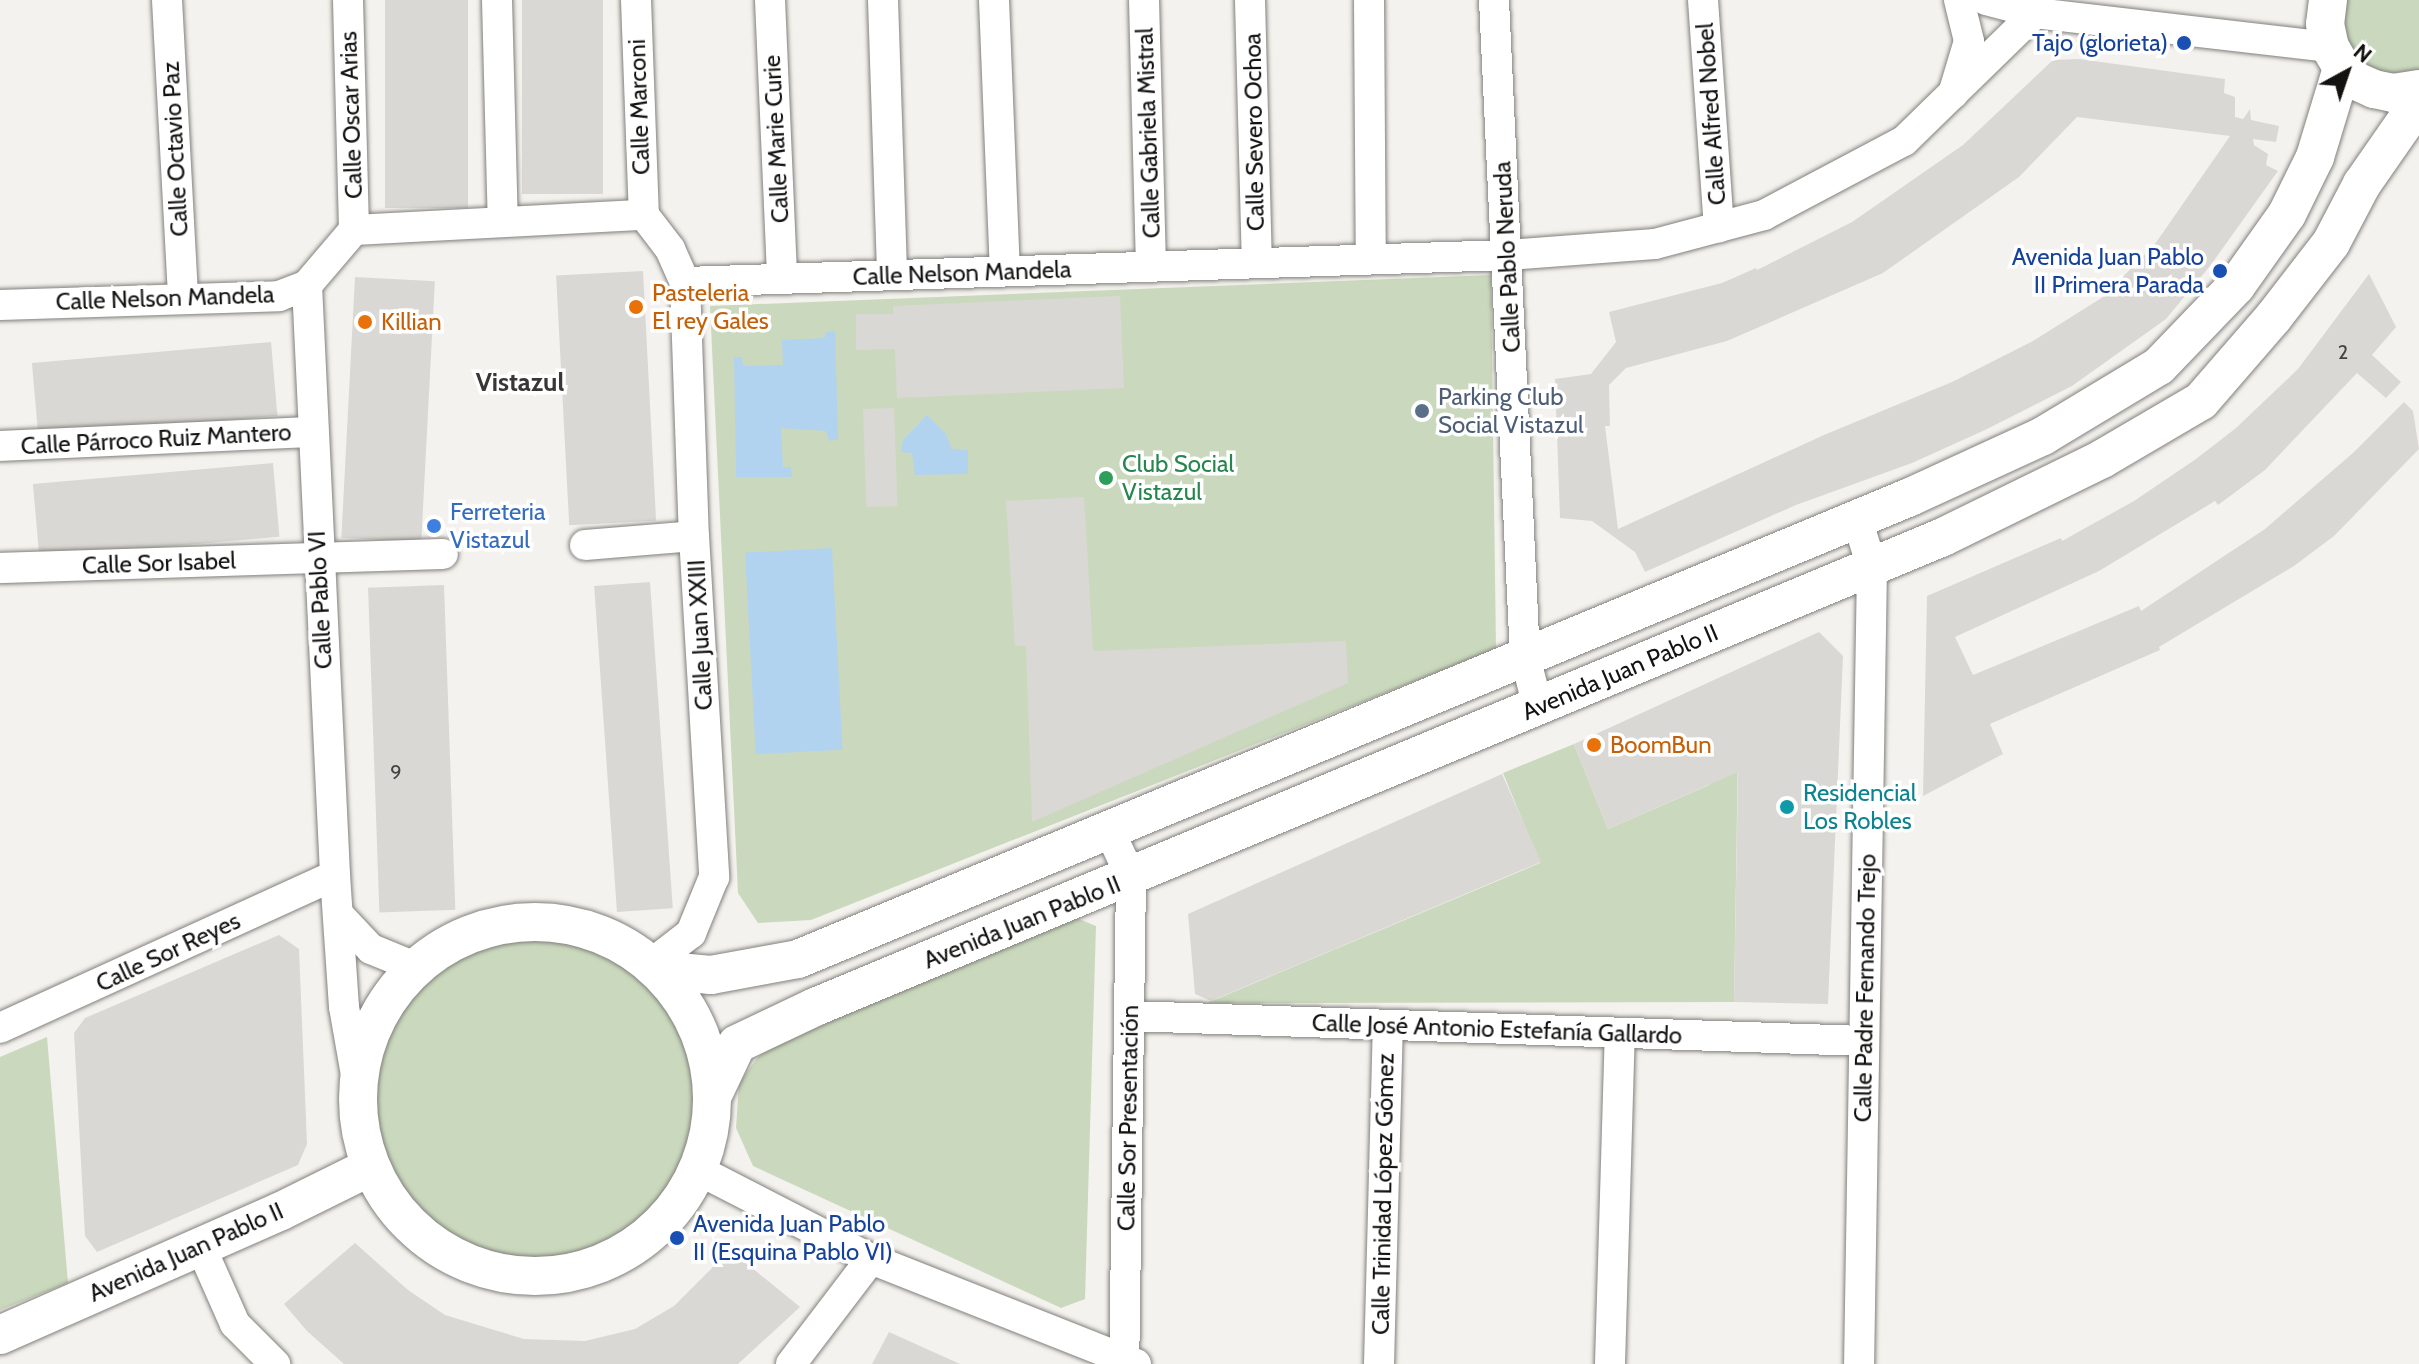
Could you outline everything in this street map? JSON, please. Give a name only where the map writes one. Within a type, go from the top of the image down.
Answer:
[{"type":"main road","points":[[2327,0],[2325,24],[2336,58],[2356,81],[2393,93],[2419,89]]},
{"type":"main road","name":"Avenida Juan Pablo II","points":[[654,967],[711,975],[798,959],[1857,519],[2043,436],[2159,366],[2236,286],[2287,214],[2315,157],[2336,58]]},
{"type":"main road","name":"Avenida Juan Pablo II","points":[[713,1095],[737,1044],[815,1007],[1943,537],[2102,459],[2201,401],[2331,243],[2362,184],[2419,102]]},
{"type":"main road","points":[[520,923],[558,923],[607,937],[654,967],[686,1006],[705,1049],[713,1095],[710,1133],[698,1170],[666,1220],[619,1256],[563,1275],[503,1275],[448,1254],[401,1217],[370,1167],[358,1124],[357,1081],[367,1038],[380,1012],[415,967],[458,938],[520,923]]},
{"type":"main road","name":"Avenida Juan Pablo II","points":[[0,1335],[281,1211],[370,1167]]},
{"type":"street","name":"Calle Octavio Paz","points":[[167,0],[183,298]]},
{"type":"street","name":"Calle Oscar Arias","points":[[348,0],[354,230]]},
{"type":"street","points":[[497,0],[503,222]]},
{"type":"street","name":"Calle Marconi","points":[[636,0],[644,215]]},
{"type":"street","name":"Calle Marie Curie","points":[[770,0],[782,279]]},
{"type":"street","points":[[883,0],[892,275]]},
{"type":"street","points":[[994,0],[1005,271]]},
{"type":"street","name":"Calle Gabriela Mistral","points":[[1144,0],[1151,267]]},
{"type":"street","name":"Calle Severo Ochoa","points":[[1250,0],[1257,263]]},
{"type":"street","points":[[1369,0],[1371,259]]},
{"type":"street","name":"Calle Pablo Neruda","points":[[1494,0],[1525,657],[1538,707]]},
{"type":"street","name":"Calle Alfred Nobel","points":[[1703,0],[1719,227]]},
{"type":"street","points":[[1952,97],[1969,41],[1959,0]]},
{"type":"street","points":[[1986,0],[2035,13],[2336,58]]},
{"type":"street","name":"Calle Nelson Mandela","points":[[685,282],[720,284],[782,279],[1508,255],[1655,244],[1764,215],[1904,141],[2035,13]]},
{"type":"street","points":[[354,230],[644,215],[670,249],[685,282]]},
{"type":"street","name":"Calle Nelson Mandela","points":[[0,305],[279,296],[307,285],[354,230]]},
{"type":"street","name":"Calle Juan XXIII","points":[[654,967],[691,933],[714,877],[694,536],[685,282]]},
{"type":"street","name":"Calle Pablo VI","points":[[307,285],[335,875],[344,1007],[357,1081]]},
{"type":"street","name":"Calle Párroco Ruiz Mantero","points":[[0,446],[312,432]]},
{"type":"street","name":"Calle Padre Fernando Trejo","points":[[1857,519],[1872,567],[1859,1364]]},
{"type":"street","points":[[585,545],[694,536]]},
{"type":"street","name":"Calle Sor Isabel","points":[[0,568],[443,554]]},
{"type":"street","points":[[1109,830],[1131,877]]},
{"type":"street","name":"Calle Sor Reyes","points":[[0,1028],[335,875]]},
{"type":"street","name":"Calle Sor Presentación","points":[[1129,1362],[1131,877]]},
{"type":"street","points":[[338,914],[371,949],[415,967]]},
{"type":"street","name":"Calle José Antonio Estefanía Gallardo","points":[[1129,1016],[1864,1041]]},
{"type":"street","name":"Calle Trinidad López Gómez","points":[[1379,1364],[1388,1025]]},
{"type":"street","points":[[1610,1364],[1620,1033]]},
{"type":"street","points":[[698,1170],[871,1259],[1129,1362]]},
{"type":"street","points":[[200,1245],[235,1324],[275,1364]]},
{"type":"street","points":[[791,1364],[871,1259]]},
{"type":"green space","points":[[2346,0],[2419,0],[2419,73],[2404,79],[2355,66],[2339,18]]},
{"type":"green space","name":"Club Social Vistazul","points":[[1491,275],[1496,649],[811,920],[758,923],[738,893],[710,306]]},
{"type":"green space","points":[[1739,689],[1734,1002],[1207,1003],[1540,863],[1503,773],[1574,744],[1608,829],[1709,785]]},
{"type":"green space","points":[[1074,917],[1096,926],[1085,1299],[1061,1308],[753,1166],[736,1128],[739,1083],[758,1057],[782,1040]]},
{"type":"green space","points":[[536,924],[587,932],[619,945],[648,964],[672,988],[691,1017],[704,1049],[712,1100],[704,1151],[691,1183],[672,1212],[648,1236],[619,1255],[587,1268],[536,1276],[485,1268],[453,1255],[424,1236],[400,1212],[381,1183],[368,1151],[360,1100],[368,1049],[381,1017],[400,988],[424,964],[453,945],[485,932]]},
{"type":"green space","points":[[47,1037],[68,1283],[0,1310],[0,1057]]},
{"type":"water","points":[[835,331],[838,439],[829,441],[826,431],[781,428],[783,467],[791,467],[792,477],[736,477],[734,357],[742,357],[743,366],[783,365],[782,340],[825,338],[826,332]]},
{"type":"water","points":[[927,415],[946,434],[952,449],[968,450],[968,474],[915,475],[912,453],[901,452],[903,440]]},
{"type":"water","points":[[832,548],[843,750],[756,754],[745,553]]},
{"type":"building","points":[[385,0],[468,0],[468,208],[385,208]]},
{"type":"building","points":[[522,0],[603,0],[603,194],[522,194]]},
{"type":"building","points":[[2079,59],[2225,79],[2224,93],[2235,97],[2235,117],[2243,119],[2250,109],[2251,120],[2279,126],[2276,142],[2253,139],[2254,145],[2268,154],[2266,165],[2278,171],[2210,266],[2166,319],[2072,386],[1985,430],[1912,463],[1796,505],[1645,572],[1635,552],[1592,521],[1560,518],[1555,379],[1591,374],[1616,342],[1609,312],[1722,283],[1757,270],[1852,222],[1963,145],[2053,60]],"holes":[[[2077,117],[2230,136],[2155,244],[2103,297],[2033,341],[1952,382],[1824,435],[1618,529],[1605,426],[1610,426],[1609,385],[1626,368],[1727,341],[1883,273],[2019,177]]]},
{"type":"building","points":[[643,271],[656,521],[569,525],[556,276]]},
{"type":"building","points":[[2369,274],[2396,327],[2372,355],[2401,382],[2386,398],[2357,373],[2265,470],[2218,505],[2215,501],[2099,571],[1955,637],[1973,675],[2139,606],[2141,611],[2265,529],[2354,452],[2404,402],[2413,411],[2419,449],[2334,536],[2294,566],[2159,647],[2160,650],[1990,724],[2003,754],[1923,796],[1927,596],[2061,538],[2062,541],[2134,501],[2196,459],[2236,428],[2298,369]]},
{"type":"building","points":[[355,277],[435,281],[421,542],[341,538]]},
{"type":"building","points":[[1120,296],[1124,388],[897,398],[895,349],[856,350],[856,314],[893,314],[893,306]]},
{"type":"building","points":[[271,342],[277,416],[38,437],[32,363]]},
{"type":"building","points":[[894,408],[897,506],[866,507],[863,409]]},
{"type":"building","points":[[273,463],[279,537],[39,558],[33,484]]},
{"type":"building","points":[[1084,497],[1093,651],[1346,641],[1348,683],[1032,822],[1026,646],[1015,646],[1006,501]]},
{"type":"building","points":[[650,582],[673,908],[617,912],[594,586]]},
{"type":"building","points":[[444,585],[455,910],[379,912],[368,588]]},
{"type":"building","name":"Residencial Los Robles","points":[[1819,632],[1843,656],[1828,1004],[1734,1002],[1738,772],[1608,829],[1574,744]]},
{"type":"building","points":[[1502,774],[1541,862],[1211,1001],[1195,994],[1188,914]]},
{"type":"building","points":[[279,935],[299,949],[307,1144],[298,1165],[97,1252],[85,1236],[74,1033],[85,1018]]},
{"type":"building","points":[[355,1243],[408,1290],[445,1315],[524,1339],[585,1341],[635,1329],[674,1306],[730,1250],[800,1307],[738,1364],[344,1364],[307,1331],[284,1304]]},
{"type":"building","points":[[889,1332],[960,1364],[872,1364]]},
{"type":"place","name":"Tajo (glorieta)","points":[[2184,43]]},
{"type":"place","name":"Avenida Juan Pablo II Primera Parada","points":[[2220,271]]},
{"type":"place","name":"Pasteleria El rey Gales","points":[[636,307]]},
{"type":"place","name":"Killian","points":[[365,322]]},
{"type":"place","name":"Parking Club Social Vistazul","points":[[1422,411]]},
{"type":"place","name":"Club Social Vistazul","points":[[1106,478]]},
{"type":"place","name":"Ferreteria Vistazul","points":[[434,526]]},
{"type":"place","name":"BoomBun","points":[[1594,745]]},
{"type":"place","name":"Residencial Los Robles","points":[[1787,807]]},
{"type":"place","name":"Avenida Juan Pablo II (Esquina Pablo VI)","points":[[677,1238]]},
{"type":"district","name":"Vistazul","points":[[520,383]]}]
